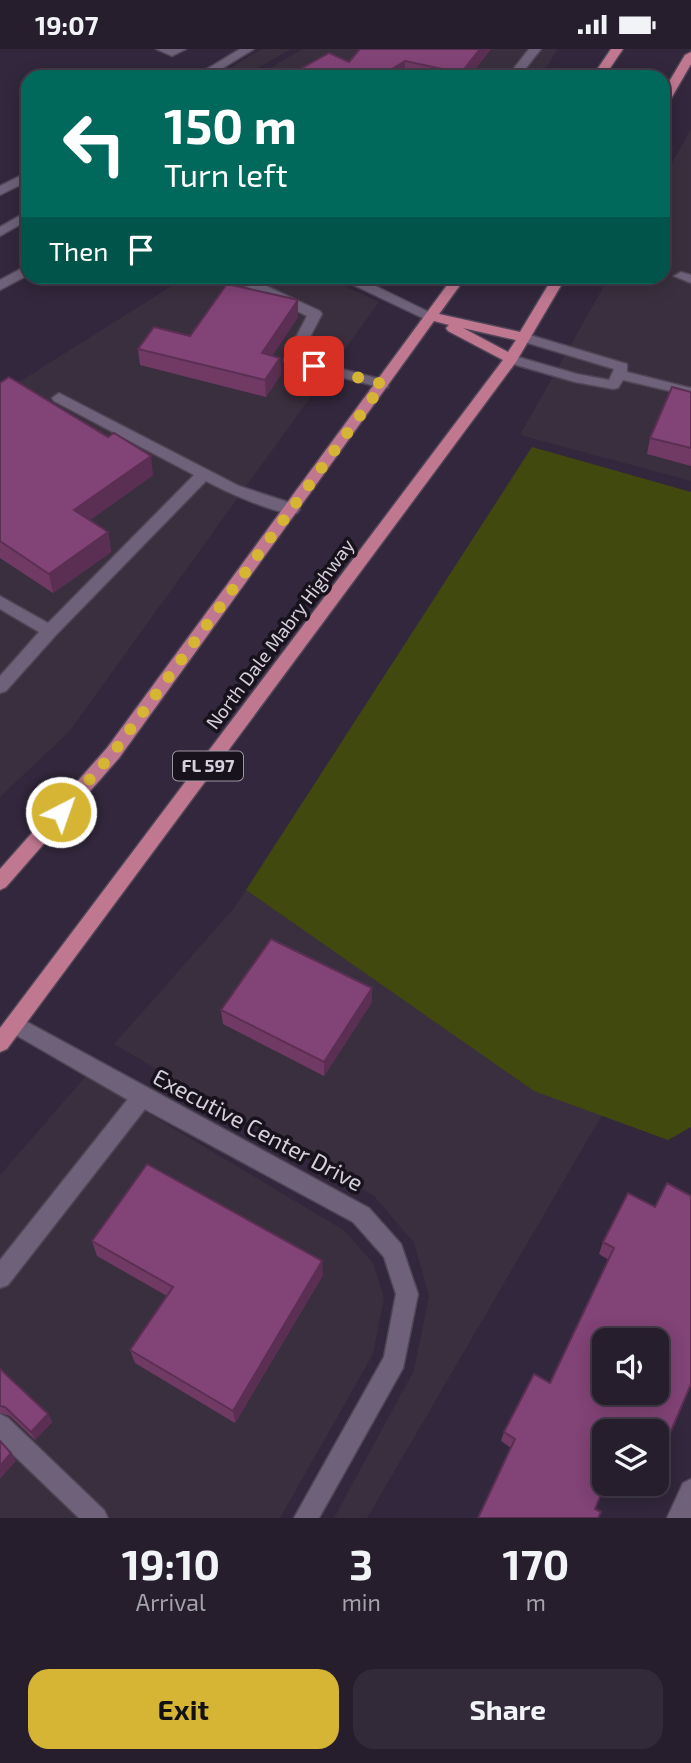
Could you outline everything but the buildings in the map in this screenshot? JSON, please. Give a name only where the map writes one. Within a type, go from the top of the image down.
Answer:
[{"type":"main road","points":[[603,70],[617,49]]},
{"type":"main road","points":[[670,90],[691,55]]},
{"type":"main road","points":[[3,874],[113,753],[454,284]]},
{"type":"main road","name":"North Dale Mabry Highway","points":[[0,1043],[511,359],[555,284]]},
{"type":"main road","points":[[432,317],[523,337]]},
{"type":"main road","points":[[432,317],[511,359]]},
{"type":"street","points":[[162,49],[172,53],[180,49]]},
{"type":"street","points":[[212,70],[248,49]]},
{"type":"street","points":[[518,70],[535,49]]},
{"type":"street","points":[[215,68],[220,70]]},
{"type":"street","points":[[0,191],[21,180]]},
{"type":"street","points":[[0,232],[21,219]]},
{"type":"street","points":[[0,286],[21,273]]},
{"type":"street","points":[[253,284],[315,314],[290,360],[383,384]]},
{"type":"street","points":[[363,284],[432,317]]},
{"type":"street","points":[[511,359],[575,378],[613,385],[622,367],[523,337]]},
{"type":"street","points":[[618,374],[691,392]]},
{"type":"street","points":[[59,398],[234,490],[292,509]]},
{"type":"street","points":[[0,687],[50,631],[204,474]]},
{"type":"street","points":[[0,602],[50,631]]},
{"type":"street","name":"Executive Center Drive","points":[[16,1025],[142,1097],[361,1215],[393,1251],[407,1294],[395,1360],[306,1518]]},
{"type":"street","points":[[0,1277],[142,1097]]},
{"type":"street","points":[[0,1426],[96,1518]]},
{"type":"street","points":[[679,1518],[691,1491]]},
{"type":"shaded area","points":[[262,49],[291,49],[254,70],[226,70]]},
{"type":"shaded area","points":[[303,49],[558,49],[544,70],[266,70]]},
{"type":"shaded area","points":[[691,129],[691,481],[520,435],[605,284],[670,284],[670,166]]},
{"type":"shaded area","points":[[175,284],[340,284],[379,302],[69,732],[0,797],[0,394]]},
{"type":"shaded area","points":[[246,890],[534,1090],[602,1115],[367,1518],[334,1518],[414,1370],[429,1296],[414,1243],[374,1196],[114,1044],[235,907]]},
{"type":"shaded area","points":[[86,1076],[345,1231],[373,1263],[384,1298],[373,1354],[280,1518],[0,1518],[0,1175]]},
{"type":"green space","points":[[532,447],[691,492],[691,1127],[668,1140],[534,1091],[246,890]]},
{"type":"route","points":[[61,812],[113,753],[383,384],[314,366]]}]
